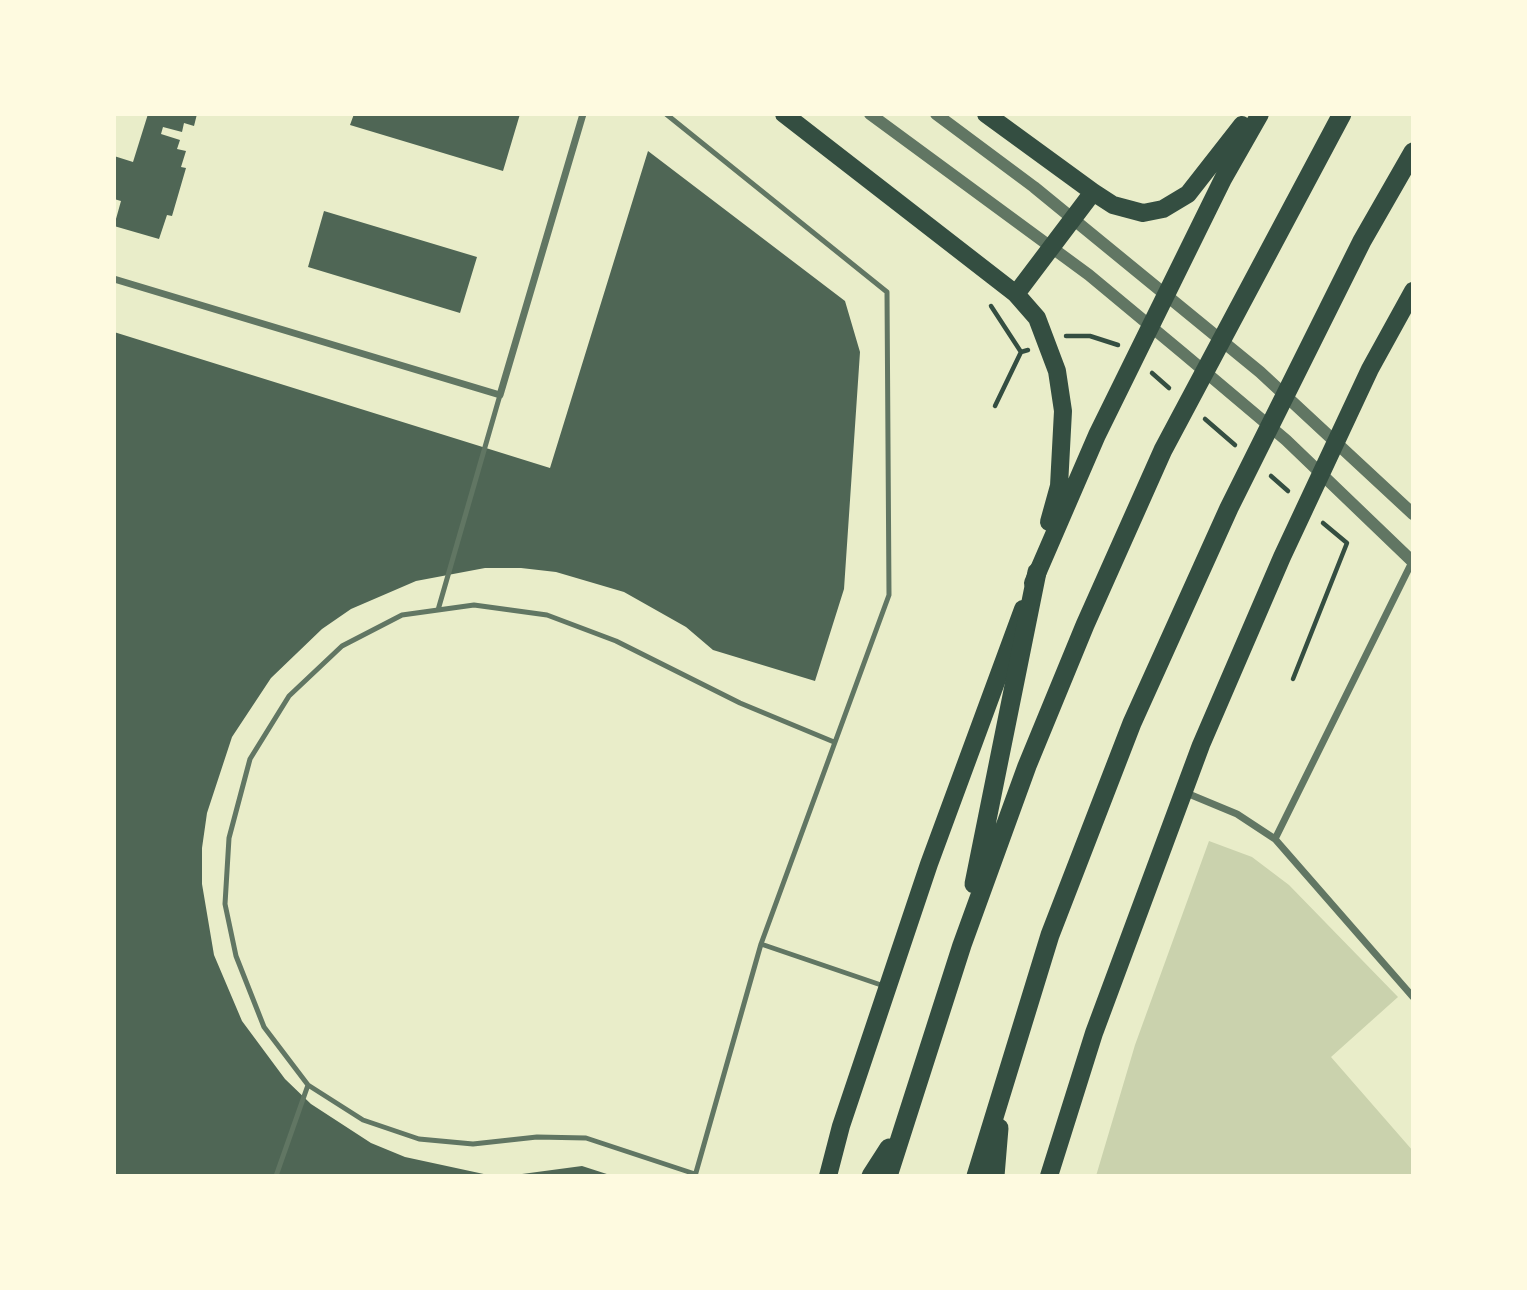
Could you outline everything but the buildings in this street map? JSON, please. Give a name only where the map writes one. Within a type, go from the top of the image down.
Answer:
[{"type":"highway","points":[[888,1176],[962,944],[1032,754],[1163,450],[1342,114]]},
{"type":"highway","points":[[976,1176],[1051,935],[1138,710],[1235,495],[1362,241],[1413,152]]},
{"type":"highway","points":[[962,944],[1037,572]]},
{"type":"highway","points":[[995,1176],[1003,1084]]},
{"type":"highway","points":[[871,1176],[903,1126]]},
{"type":"main road","points":[[784,114],[1017,293],[1037,318],[1057,371],[1063,411],[1059,486],[1037,572]]},
{"type":"main road","points":[[986,114],[1093,192],[1114,205],[1143,213],[1163,209],[1188,194],[1250,114]]},
{"type":"main road","points":[[828,1176],[886,987],[1037,572],[1097,435],[1223,179],[1260,114]]},
{"type":"main road","points":[[1017,293],[1093,192]]},
{"type":"main road","points":[[1049,1176],[1094,1033],[1184,792],[1282,557],[1370,369],[1413,291]]},
{"type":"street","points":[[114,279],[500,395],[583,114]]},
{"type":"street","points":[[870,114],[1088,275],[1184,354],[1286,440],[1413,561],[1275,839]]},
{"type":"street","points":[[936,114],[1034,187],[1260,372],[1413,514]]},
{"type":"street","points":[[1184,792],[1237,814],[1275,839],[1413,997]]},
{"type":"lane","points":[[666,114],[887,292],[889,595],[761,944],[695,1175],[586,1138],[537,1137],[473,1144],[419,1139],[363,1120],[308,1085],[264,1027],[236,956],[225,904],[229,838],[250,759],[289,696],[342,646],[402,615],[474,605],[547,615],[616,641],[740,703],[834,742]]},
{"type":"lane","points":[[438,610],[500,395]]},
{"type":"lane","points":[[761,944],[886,987]]},
{"type":"lane","points":[[276,1176],[308,1085]]},
{"type":"path","points":[[989,302],[1021,352]]},
{"type":"path","points":[[1054,341],[1065,337],[1090,336],[1115,343],[1127,351]]},
{"type":"path","points":[[995,406],[1021,352],[1032,348]]},
{"type":"path","points":[[1148,369],[1180,397]]},
{"type":"path","points":[[1201,415],[1242,452]]},
{"type":"path","points":[[1264,470],[1295,498]]},
{"type":"path","points":[[1293,679],[1347,543],[1316,516]]},
{"type":"green space","points":[[1209,841],[1252,857],[1289,885],[1398,997],[1331,1057],[1413,1151],[1413,1176],[1096,1176],[1135,1045]]}]
